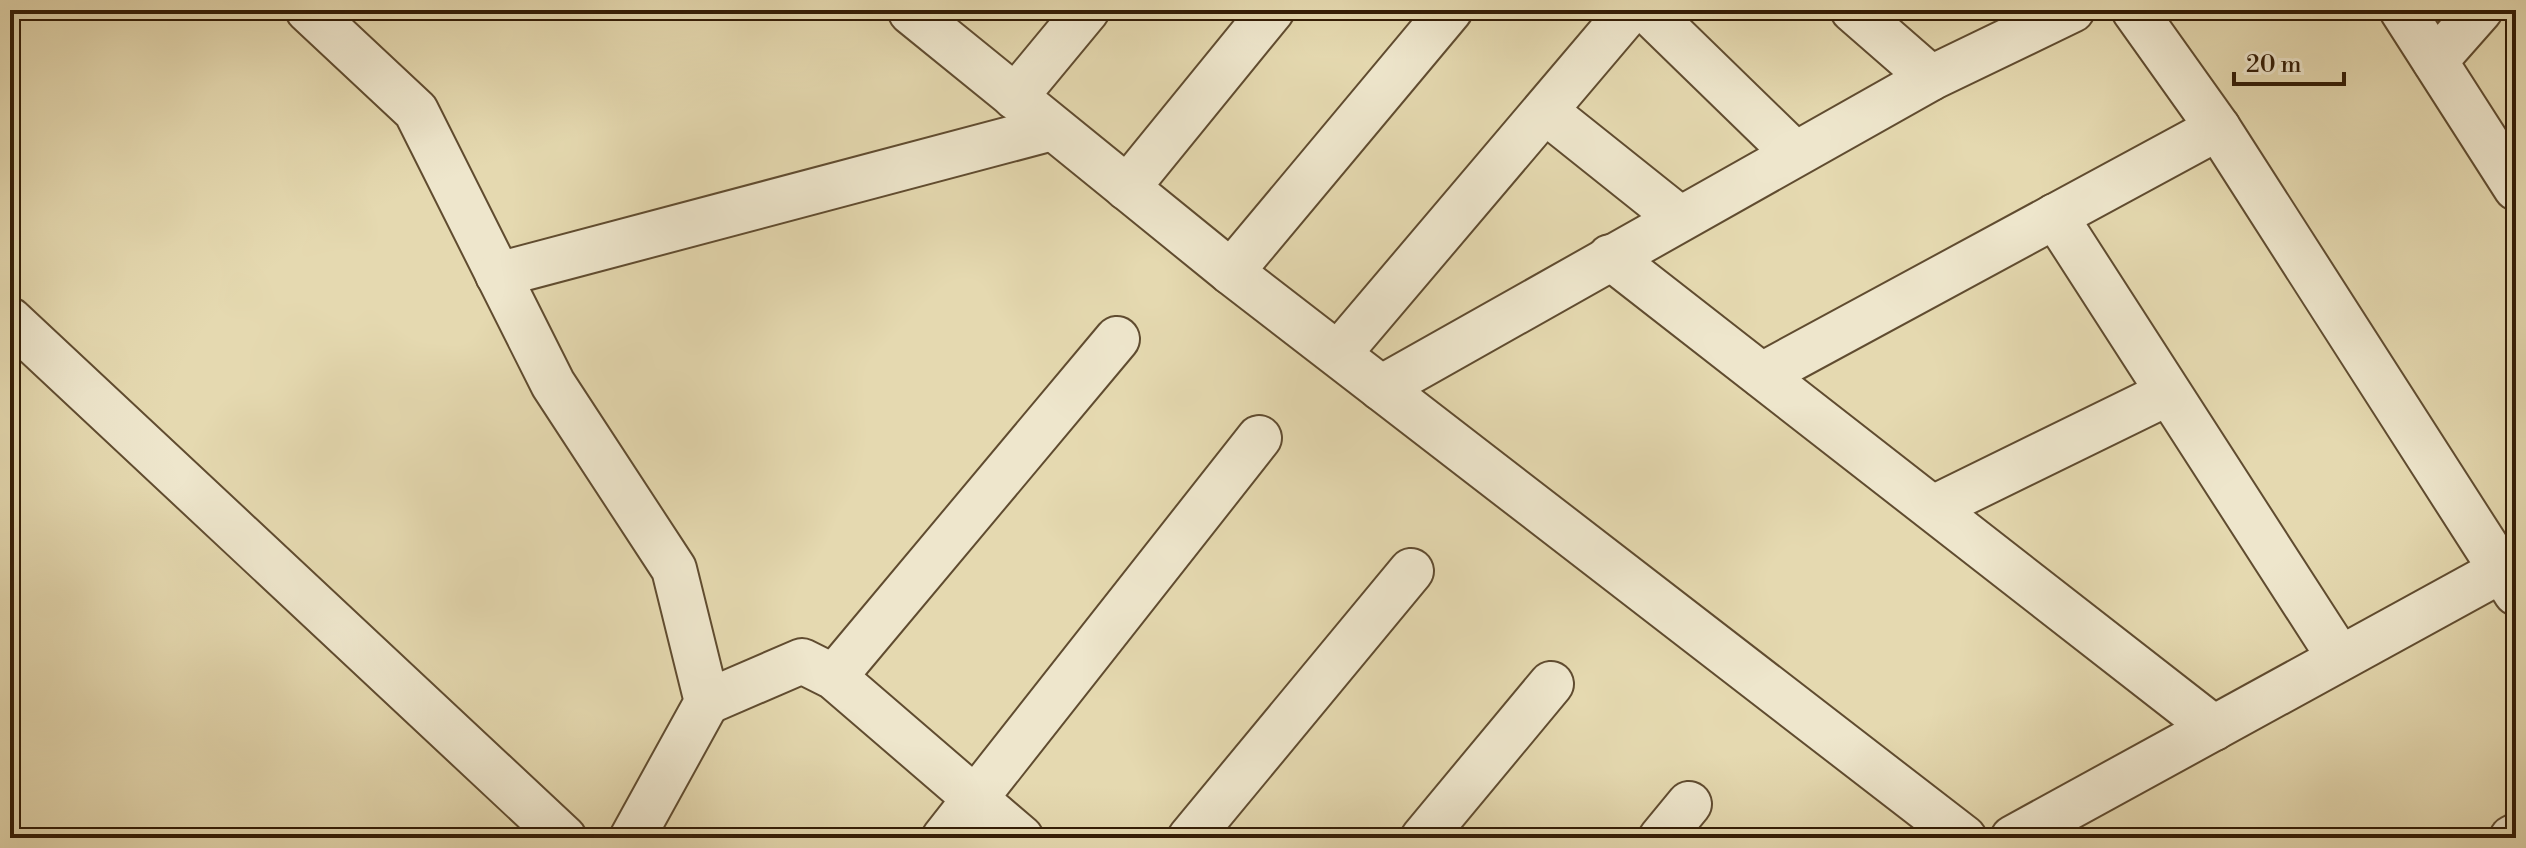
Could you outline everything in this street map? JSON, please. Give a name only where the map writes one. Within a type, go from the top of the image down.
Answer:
[{"type":"street","points":[[308,10],[416,111],[553,384],[674,569],[707,702]]},
{"type":"street","points":[[913,10],[911,12],[1231,272],[1964,838]]},
{"type":"street","points":[[1015,97],[1087,10]]},
{"type":"street","points":[[1127,188],[1272,10]]},
{"type":"street","points":[[1231,272],[1450,10]]},
{"type":"street","points":[[1339,353],[1630,10]]},
{"type":"street","points":[[1647,10],[1794,153]]},
{"type":"street","points":[[1853,10],[1931,78]]},
{"type":"street","points":[[1381,388],[1931,78],[2072,10]]},
{"type":"street","points":[[2013,838],[2214,728],[2508,582],[2218,128],[2134,10]]},
{"type":"street","points":[[2402,10],[2516,188]]},
{"type":"street","points":[[2435,61],[2480,10]]},
{"type":"street","points":[[1545,111],[1679,218]]},
{"type":"street","points":[[498,275],[1052,128]]},
{"type":"street","points":[[1762,375],[2218,128]]},
{"type":"street","points":[[2055,216],[2334,649]]},
{"type":"street","points":[[1610,257],[2214,728]]},
{"type":"street","points":[[10,320],[564,838]]},
{"type":"street","points":[[834,677],[1117,339]]},
{"type":"street","points":[[1933,508],[2168,393]]},
{"type":"street","points":[[944,838],[978,799],[1259,438]]},
{"type":"street","points":[[1190,838],[1411,571]]},
{"type":"street","points":[[632,838],[707,702],[802,661],[834,677],[1021,838]]},
{"type":"street","points":[[1423,838],[1551,684]]},
{"type":"street","points":[[1661,838],[1689,804]]}]
